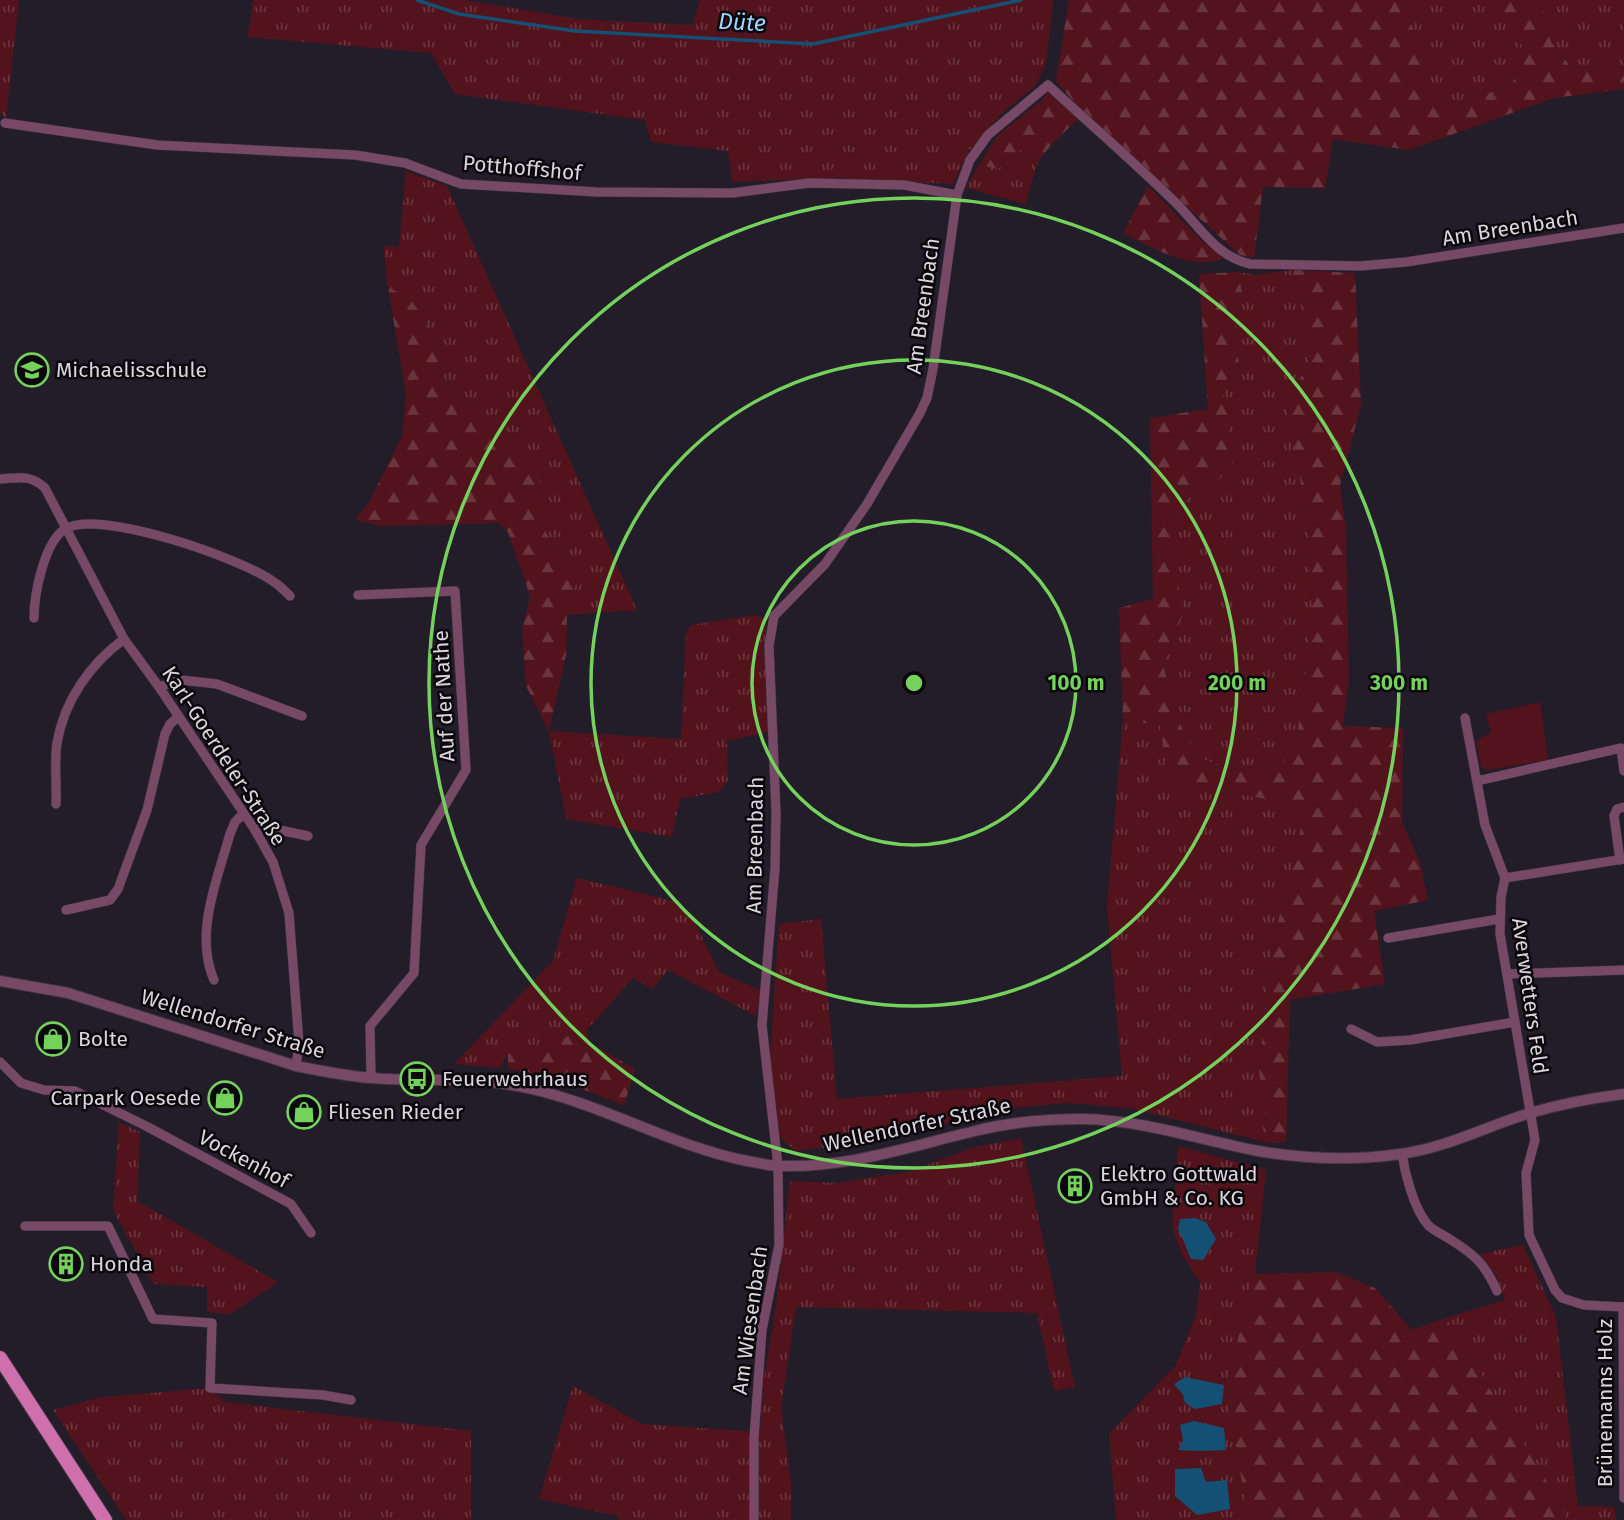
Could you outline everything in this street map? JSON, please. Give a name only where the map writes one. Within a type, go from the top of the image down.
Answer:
[{"type":"main road","points":[[0,1358],[105,1520]]},
{"type":"street","name":"Am Breenbach","points":[[778,1166],[762,1025],[775,868],[776,813],[769,674],[769,646],[774,615],[825,564],[867,504],[927,398],[957,195],[970,160],[988,135],[1048,85],[1177,204],[1210,240],[1239,262],[1250,264],[1360,266],[1406,262],[1624,228]]},
{"type":"street","name":"Potthoffshof","points":[[5,123],[157,145],[355,155],[405,163],[461,184],[597,192],[718,193],[809,183],[890,185],[957,195]]},
{"type":"street","name":"Karl-Goerdeler-Straße","points":[[0,479],[36,479],[45,488],[124,639],[255,830],[273,862],[289,913],[299,1043],[296,1066]]},
{"type":"street","points":[[34,618],[34,599],[53,544],[65,529],[80,526],[109,525],[173,539],[239,564],[274,581],[290,596]]},
{"type":"street","name":"Auf der Nathe","points":[[358,595],[456,591],[466,770],[421,845],[414,973],[370,1026],[371,1078]]},
{"type":"street","points":[[56,804],[57,746],[65,712],[83,681],[112,648],[124,639]]},
{"type":"street","points":[[159,687],[181,680],[217,684],[302,716]]},
{"type":"street","points":[[66,910],[110,900],[118,889],[147,810],[166,734],[170,724],[178,717]]},
{"type":"street","points":[[1465,718],[1485,825],[1505,878],[1622,859],[1614,812],[1624,807]]},
{"type":"street","points":[[1477,781],[1621,748],[1624,771]]},
{"type":"street","points":[[214,980],[208,966],[208,916],[230,834],[235,822],[243,814]]},
{"type":"street","points":[[255,830],[265,827],[308,836]]},
{"type":"street","name":"Averwetters Feld","points":[[1505,878],[1499,919],[1535,1140],[1526,1173],[1529,1235],[1555,1290],[1562,1298],[1584,1305],[1623,1307]]},
{"type":"street","points":[[1388,938],[1499,919]]},
{"type":"street","points":[[1507,974],[1624,970]]},
{"type":"street","name":"Wellendorfer Straße","points":[[0,981],[68,993],[296,1066],[371,1078],[464,1080],[527,1088],[573,1100],[716,1153],[778,1166],[832,1164],[887,1154],[978,1130],[1041,1120],[1075,1119],[1131,1123],[1257,1151],[1293,1156],[1345,1158],[1402,1154],[1444,1144],[1531,1113],[1584,1100],[1624,1094]]},
{"type":"street","points":[[1351,1029],[1377,1042],[1410,1040],[1515,1021]]},
{"type":"street","name":"Vockenhof","points":[[0,1062],[20,1083],[44,1090],[75,1091],[291,1204],[311,1233]]},
{"type":"street","points":[[1402,1154],[1405,1172],[1429,1226],[1468,1251],[1488,1270],[1497,1291]]},
{"type":"street","name":"Am Wiesenbach","points":[[754,1520],[754,1438],[762,1330],[779,1245],[778,1166]]},
{"type":"street","points":[[25,1226],[108,1226],[153,1319],[212,1323],[210,1388],[323,1395],[351,1401]]},
{"type":"street","name":"Brünemanns Holz","points":[[1623,1307],[1624,1498]]},
{"type":"green space","points":[[0,0],[19,0],[6,118],[0,113]]},
{"type":"green space","points":[[253,0],[464,0],[578,19],[693,25],[700,0],[1053,0],[1046,64],[1035,86],[1002,113],[968,152],[953,184],[836,178],[732,182],[728,151],[651,142],[645,120],[455,94],[431,53],[248,37]]},
{"type":"green space","points":[[1069,0],[1405,0],[1435,108],[1510,87],[1526,55],[1507,15],[1492,0],[1541,0],[1551,42],[1570,66],[1596,73],[1624,67],[1624,89],[1554,98],[1409,150],[1333,139],[1325,188],[1263,187],[1254,258],[1240,255],[1084,114],[1056,81]]},
{"type":"green space","points":[[1405,0],[1492,0],[1507,14],[1526,55],[1510,87],[1435,108]]},
{"type":"green space","points":[[1541,0],[1624,0],[1624,67],[1596,73],[1570,66],[1551,42]]},
{"type":"green space","points":[[1049,90],[1078,119],[1038,162],[1021,150],[998,169],[979,165],[998,135],[1041,101]]},
{"type":"green space","points":[[1021,150],[1038,162],[1025,204],[966,188],[979,165],[998,169]]},
{"type":"green space","points":[[406,171],[447,186],[637,610],[567,615],[578,576],[546,533],[541,484],[438,371],[441,342],[411,300],[388,287],[383,246],[399,247]]},
{"type":"green space","points":[[1148,186],[1205,244],[1225,258],[1212,262],[1186,260],[1123,233]]},
{"type":"green space","points":[[1293,270],[1312,353],[1287,406],[1308,525],[1312,608],[1305,685],[1297,734],[1283,765],[1234,769],[1197,758],[1174,712],[1163,663],[1175,635],[1176,523],[1186,499],[1207,491],[1220,400],[1240,368],[1234,336],[1242,293],[1238,272],[1256,275]]},
{"type":"green space","points":[[1293,270],[1355,273],[1361,405],[1340,485],[1346,530],[1349,680],[1343,726],[1403,728],[1402,822],[1420,862],[1428,900],[1374,911],[1385,984],[1290,1000],[1286,1142],[1269,1143],[1259,1071],[1270,955],[1306,807],[1168,780],[1160,726],[1123,719],[1119,608],[1153,599],[1150,418],[1208,409],[1199,274],[1238,272],[1242,293],[1234,336],[1240,368],[1220,400],[1228,413],[1232,466],[1207,491],[1186,499],[1176,523],[1176,569],[1183,615],[1163,663],[1174,712],[1197,758],[1234,769],[1283,765],[1297,734],[1305,685],[1312,608],[1308,525],[1287,406],[1312,353]]},
{"type":"green space","points":[[388,287],[411,300],[441,342],[438,372],[468,404],[506,437],[541,484],[546,533],[578,576],[567,615],[566,655],[549,731],[526,686],[522,631],[530,596],[508,532],[498,523],[379,526],[355,519],[368,504],[402,436],[406,395]]},
{"type":"green space","points":[[754,615],[766,619],[765,675],[769,732],[727,741],[728,780],[719,792],[680,799],[672,837],[566,819],[549,731],[681,739],[686,633],[691,625]]},
{"type":"green space","points":[[1540,702],[1548,760],[1487,770],[1481,767],[1476,741],[1491,732],[1486,714]]},
{"type":"green space","points":[[1123,719],[1160,726],[1169,780],[1306,807],[1270,955],[1259,1071],[1269,1143],[1130,1108],[1068,1103],[1010,1108],[862,1143],[795,1151],[780,1137],[772,1087],[770,1057],[779,924],[821,919],[837,1099],[1122,1076],[1107,906]]},
{"type":"green space","points":[[577,878],[679,902],[693,919],[719,972],[762,991],[756,1016],[668,970],[652,989],[633,978],[586,1031],[508,1054],[499,1068],[454,1064],[553,961]]},
{"type":"green space","points":[[586,1031],[590,1043],[635,1069],[624,1105],[582,1089],[508,1068],[508,1054]]},
{"type":"green space","points":[[119,1122],[140,1132],[137,1201],[278,1282],[230,1314],[207,1312],[207,1287],[154,1284],[113,1210]]},
{"type":"green space","points":[[1021,1138],[1075,1387],[1054,1391],[1037,1313],[796,1307],[781,1408],[791,1483],[791,1520],[618,1520],[619,1516],[539,1499],[573,1386],[642,1424],[760,1432],[764,1379],[776,1306],[790,1181],[838,1183],[908,1172],[972,1148]]},
{"type":"green space","points":[[1178,1146],[1266,1170],[1255,1274],[1226,1384],[1248,1520],[1116,1520],[1109,1434],[1176,1365],[1196,1315],[1200,1283],[1181,1252],[1172,1227]]},
{"type":"green space","points":[[1523,1245],[1556,1317],[1578,1506],[1615,1507],[1616,1520],[1565,1520],[1561,1504],[1446,1318],[1505,1300],[1496,1275],[1480,1254]]},
{"type":"green space","points":[[1336,1272],[1375,1288],[1412,1330],[1446,1318],[1561,1504],[1565,1520],[1248,1520],[1226,1384],[1255,1274]]},
{"type":"green space","points":[[210,1388],[224,1402],[471,1431],[471,1520],[126,1520],[53,1410],[102,1397]]},
{"type":"water","points":[[1195,1218],[1206,1222],[1216,1239],[1203,1260],[1191,1259],[1178,1228],[1180,1219]]},
{"type":"water","points":[[1185,1377],[1224,1385],[1222,1404],[1195,1409],[1185,1403],[1183,1395],[1174,1384]]},
{"type":"water","points":[[1194,1421],[1224,1428],[1226,1450],[1178,1450],[1183,1440],[1180,1425]]},
{"type":"water","points":[[1201,1468],[1206,1482],[1227,1480],[1230,1509],[1197,1515],[1175,1496],[1175,1469]]},
{"type":"waterway","name":"Düte","points":[[417,0],[459,14],[575,31],[813,44],[1021,0]]},
{"type":"place","name":"Michaelisschule","points":[[32,370]]},
{"type":"place","name":"Bolte","points":[[53,1039]]},
{"type":"place","name":"Feuerwehrhaus","points":[[417,1079]]},
{"type":"place","name":"Carpark Oesede","points":[[225,1098]]},
{"type":"place","name":"Fliesen Rieder","points":[[304,1112]]},
{"type":"place","name":"Elektro Gottwald GmbH & Co. KG","points":[[1075,1186]]},
{"type":"place","name":"Honda","points":[[66,1264]]}]
